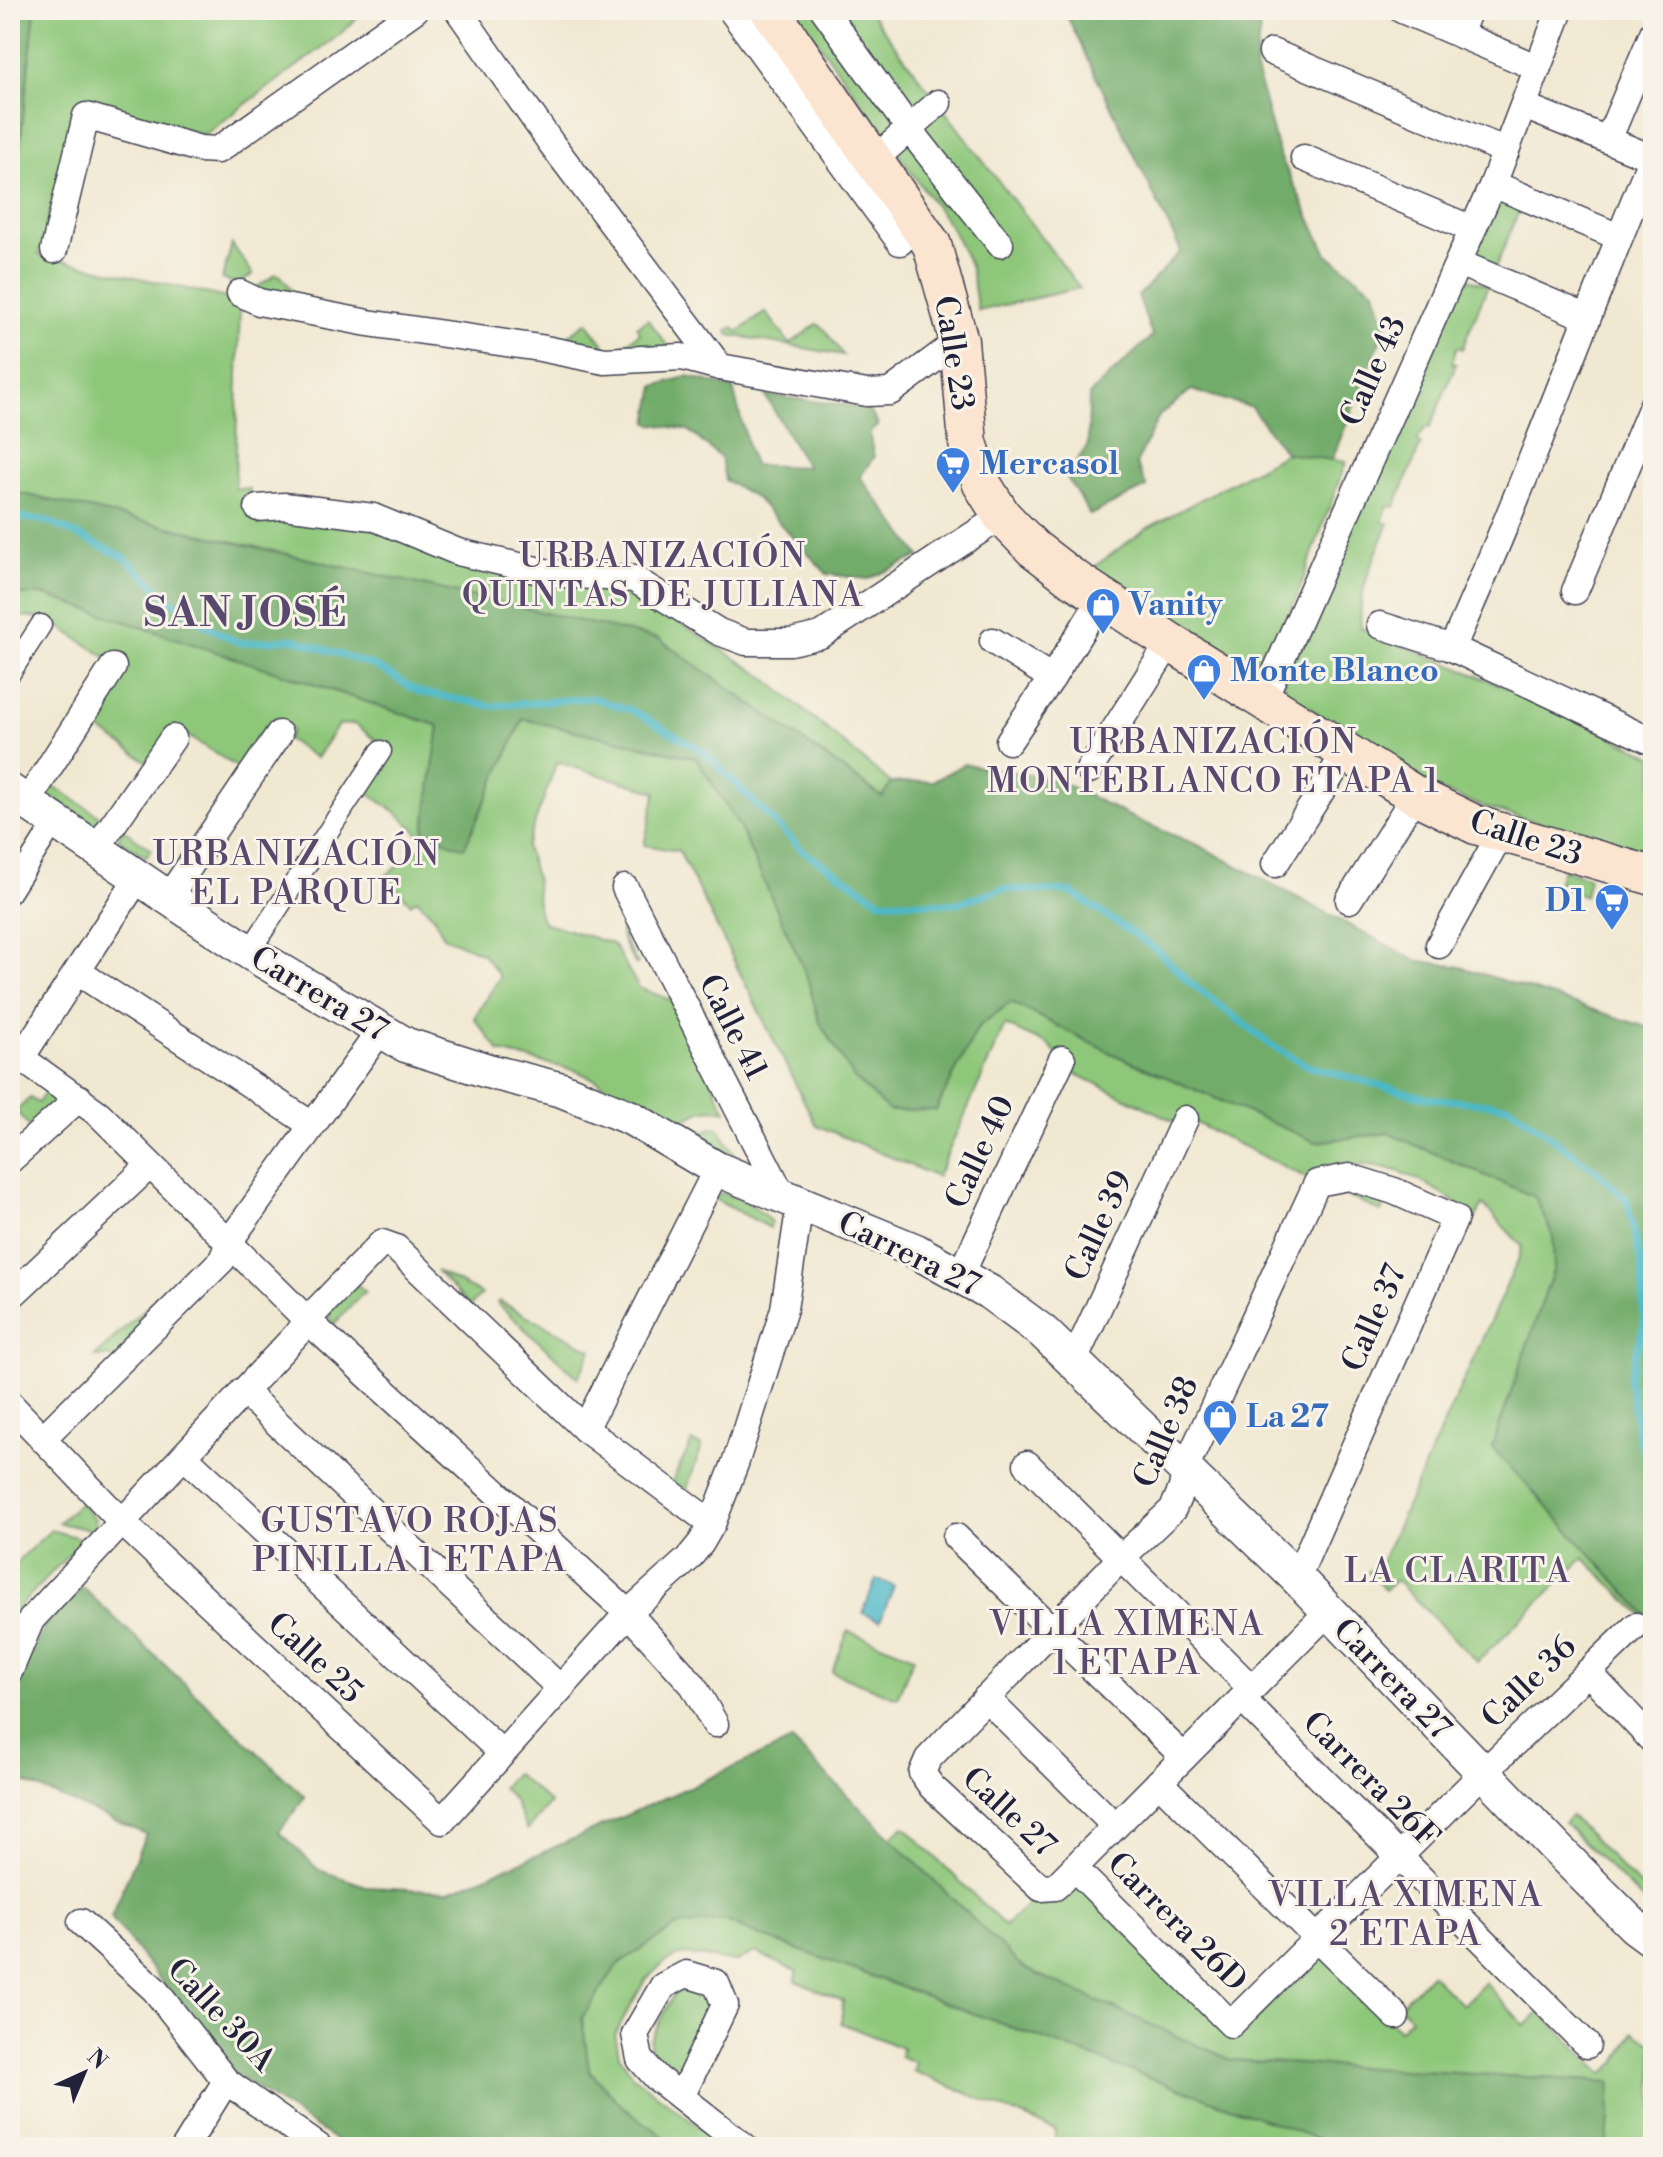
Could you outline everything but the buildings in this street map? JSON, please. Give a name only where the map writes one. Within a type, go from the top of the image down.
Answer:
[{"type":"main road","name":"Calle 23","points":[[770,10],[932,245],[959,341],[968,443],[982,484],[1002,516],[1033,548],[1068,575],[1170,642],[1415,795],[1476,825],[1653,876]]},
{"type":"street","points":[[54,250],[86,116],[200,149],[218,150],[415,10]]},
{"type":"street","points":[[458,10],[551,143],[720,367]]},
{"type":"street","points":[[731,10],[900,242]]},
{"type":"street","points":[[824,10],[910,130],[1000,244]]},
{"type":"street","points":[[1402,10],[1464,22],[1536,67]]},
{"type":"street","name":"Calle 43","points":[[1264,698],[1493,184],[1560,10]]},
{"type":"street","points":[[1608,140],[1653,33]]},
{"type":"street","points":[[1272,52],[1506,151]]},
{"type":"street","points":[[874,160],[938,103]]},
{"type":"street","points":[[1452,648],[1494,556],[1619,237],[1644,203],[1652,157],[1524,106]]},
{"type":"street","points":[[1304,158],[1472,229]]},
{"type":"street","points":[[1493,184],[1619,237]]},
{"type":"street","points":[[1459,263],[1586,317]]},
{"type":"street","points":[[240,293],[259,302],[353,320],[605,361],[682,357],[720,367],[867,393],[890,392],[959,341]]},
{"type":"street","points":[[1575,591],[1653,404]]},
{"type":"street","points":[[258,508],[284,506],[373,517],[458,552],[549,573],[634,579],[719,632],[746,642],[791,642],[821,635],[1002,516]]},
{"type":"street","points":[[1009,741],[1103,596]]},
{"type":"street","points":[[10,673],[41,625]]},
{"type":"street","points":[[1380,625],[1452,648],[1653,742]]},
{"type":"street","points":[[993,641],[1052,678]]},
{"type":"street","points":[[1089,770],[1170,642]]},
{"type":"street","points":[[19,797],[113,667]]},
{"type":"street","points":[[168,898],[279,734]]},
{"type":"street","points":[[96,849],[173,738]]},
{"type":"street","points":[[249,952],[381,751]]},
{"type":"street","points":[[1275,864],[1346,752]]},
{"type":"street","points":[[1349,900],[1415,795]]},
{"type":"street","name":"Carrera 27","points":[[19,797],[249,952],[406,1045],[562,1090],[617,1112],[717,1169],[916,1251],[961,1274],[1043,1332],[1074,1361],[1297,1578],[1483,1773],[1634,1926],[1653,1940]]},
{"type":"street","points":[[10,893],[56,820]]},
{"type":"street","points":[[1439,945],[1501,833]]},
{"type":"street","points":[[137,879],[78,972],[16,1054],[99,1114],[307,1320],[628,1613],[693,1685],[715,1724]]},
{"type":"street","name":"Calle 41","points":[[625,888],[792,1200]]},
{"type":"street","points":[[78,972],[312,1125]]},
{"type":"street","points":[[42,1439],[222,1260],[229,1242],[380,1031]]},
{"type":"street","name":"Calle 40","points":[[961,1274],[1062,1059]]},
{"type":"street","points":[[10,1160],[79,1098]]},
{"type":"street","name":"Calle 39","points":[[1074,1361],[1185,1119]]},
{"type":"street","points":[[10,1297],[149,1166]]},
{"type":"street","points":[[585,1429],[717,1169]]},
{"type":"street","name":"Calle 37","points":[[1297,1578],[1455,1218],[1394,1191],[1349,1177],[1317,1183]]},
{"type":"street","name":"Calle 38","points":[[922,1773],[928,1759],[1120,1559],[1173,1509],[1182,1488],[1185,1469],[1317,1183]]},
{"type":"street","points":[[184,1456],[502,1753],[628,1613],[688,1559],[712,1524],[736,1461],[784,1309],[792,1200]]},
{"type":"street","points":[[10,1670],[31,1620],[307,1320],[382,1243],[396,1248],[585,1429],[712,1524]]},
{"type":"street","points":[[243,1391],[560,1688]]},
{"type":"street","name":"Calle 25","points":[[14,1415],[42,1439],[123,1523],[442,1821],[502,1753]]},
{"type":"street","name":"Carrera 26F","points":[[1027,1464],[1399,1856],[1587,2045]]},
{"type":"street","points":[[956,1537],[1184,1757]]},
{"type":"street","points":[[1075,1869],[1328,1612]]},
{"type":"street","name":"Calle 36","points":[[1231,2024],[1636,1626]]},
{"type":"street","points":[[1588,1672],[1653,1741]]},
{"type":"street","points":[[986,1698],[1115,1826]]},
{"type":"street","name":"Calle 27","points":[[922,1773],[932,1787],[1041,1888],[1055,1887],[1075,1869]]},
{"type":"street","points":[[1159,1782],[1396,2016]]},
{"type":"street","name":"Carrera 26D","points":[[1075,1869],[1231,2024]]},
{"type":"street","name":"Calle 30A","points":[[81,1922],[155,1990],[226,2081],[319,2147]]},
{"type":"street","points":[[681,2097],[725,2005],[716,1983],[686,1974],[663,1986],[635,2034],[640,2059],[657,2078],[681,2097],[745,2147]]},
{"type":"street","points":[[185,2147],[226,2081]]},
{"type":"green space","points":[[10,10],[35,10],[10,233]]},
{"type":"green space","points":[[35,10],[366,10],[339,35],[204,135],[85,104],[76,106],[39,255],[240,301],[235,488],[250,489],[248,515],[369,527],[626,592],[660,610],[763,676],[891,783],[883,797],[659,639],[10,491],[10,233]]},
{"type":"green space","points":[[795,10],[868,10],[1080,288],[978,311],[971,268],[952,229]]},
{"type":"green space","points":[[1064,10],[1262,10],[1255,67],[1279,154],[1327,254],[1374,290],[1386,326],[1332,460],[1286,453],[1251,407],[1191,390],[1159,416],[1136,464],[1147,487],[1090,515],[1066,476],[1088,445],[1089,395],[1152,336],[1138,296],[1181,251]]},
{"type":"green space","points":[[1495,199],[1521,206],[1495,269],[1471,260]]},
{"type":"green space","points":[[232,244],[253,274],[239,284],[222,279]]},
{"type":"green space","points":[[276,274],[281,276],[303,306],[256,288]]},
{"type":"green space","points":[[1459,276],[1488,285],[1462,349],[1457,347],[1452,363],[1456,364],[1430,428],[1426,427],[1417,441],[1421,444],[1395,507],[1388,506],[1382,522],[1389,524],[1364,587],[1361,628],[1505,687],[1653,756],[1653,854],[1487,808],[1436,789],[1286,693],[1284,681]]},
{"type":"green space","points":[[766,312],[790,344],[817,324],[843,355],[730,335],[727,331],[733,327],[738,332]]},
{"type":"green space","points":[[648,319],[672,352],[611,354],[640,333],[637,327]]},
{"type":"green space","points":[[587,322],[611,354],[556,345]]},
{"type":"green space","points":[[688,376],[733,388],[753,465],[807,467],[765,395],[868,408],[878,425],[869,433],[874,457],[860,477],[920,556],[868,579],[827,574],[756,498],[725,480],[721,458],[688,430],[648,423],[655,386]]},
{"type":"green space","points":[[1286,453],[1346,462],[1267,677],[1253,676],[1225,652],[1090,570],[1146,529]]},
{"type":"green space","points":[[10,491],[659,639],[882,797],[891,783],[933,781],[964,764],[1055,779],[1139,821],[1200,846],[1415,960],[1461,967],[1653,1029],[1653,1622],[1492,1447],[1554,1268],[1553,1236],[1535,1197],[1388,1133],[1316,1142],[1113,1054],[1011,1002],[978,1027],[936,1110],[889,1111],[854,1078],[819,1021],[806,974],[739,826],[696,758],[523,719],[464,848],[424,833],[439,726],[45,595],[10,595]]},
{"type":"green space","points":[[10,595],[45,595],[439,726],[424,832],[464,847],[523,719],[696,758],[739,826],[806,974],[819,1021],[936,1110],[978,1027],[1011,1002],[1113,1054],[1316,1142],[1388,1133],[1535,1197],[1553,1236],[1554,1268],[1492,1447],[1653,1622],[1653,1626],[1584,1558],[1477,1662],[1396,1580],[1385,1590],[1368,1572],[1382,1560],[1519,1258],[1522,1246],[1483,1205],[1474,1220],[1426,1184],[1383,1167],[1353,1166],[1307,1178],[1192,1121],[1174,1121],[1070,1071],[1049,1045],[1005,1025],[937,1177],[816,1125],[679,851],[644,845],[656,792],[557,762],[526,847],[535,876],[539,913],[543,922],[613,944],[639,988],[671,1000],[726,1111],[703,1111],[672,1128],[594,1079],[574,1070],[500,1052],[474,1018],[500,977],[483,954],[444,937],[434,917],[417,899],[411,904],[385,876],[428,842],[396,812],[363,790],[389,750],[355,724],[338,725],[316,758],[287,739],[292,731],[276,719],[240,769],[174,727],[149,763],[90,723],[121,667],[46,618],[10,616]]},
{"type":"green space","points":[[49,783],[107,821],[99,827],[48,794]]},
{"type":"green space","points":[[122,829],[151,849],[146,857],[118,839]]},
{"type":"green space","points":[[1563,869],[1589,878],[1585,896],[1557,885]]},
{"type":"green space","points":[[625,907],[633,924],[623,939],[636,965],[622,938]]},
{"type":"green space","points":[[46,1091],[59,1098],[33,1131],[16,1111],[30,1098],[38,1103]]},
{"type":"green space","points":[[715,1127],[738,1159],[693,1141],[701,1132]]},
{"type":"green space","points":[[1338,1186],[1389,1197],[1381,1212],[1334,1190]]},
{"type":"green space","points":[[717,1194],[747,1202],[771,1222],[770,1228],[712,1198]]},
{"type":"green space","points":[[210,1247],[213,1252],[117,1357],[94,1357]]},
{"type":"green space","points":[[436,1271],[482,1294],[470,1306]]},
{"type":"green space","points":[[355,1283],[365,1291],[334,1324],[329,1318],[330,1311]]},
{"type":"green space","points":[[499,1301],[592,1350],[578,1378],[497,1303]]},
{"type":"green space","points":[[692,1442],[702,1446],[685,1494],[670,1485]]},
{"type":"green space","points":[[80,1503],[95,1519],[93,1530],[58,1523]]},
{"type":"green space","points":[[51,1530],[83,1539],[19,1607],[10,1621],[10,1568]]},
{"type":"green space","points":[[82,1587],[305,1797],[279,1832],[319,1870],[369,1887],[449,1891],[792,1741],[1023,1968],[1231,2060],[1611,2082],[1607,2147],[1340,2147],[753,1933],[725,1920],[677,1926],[618,1964],[582,2018],[589,2070],[622,2106],[678,2147],[347,2147],[234,2074],[111,1917],[146,1834],[10,1776],[10,1709],[27,1660],[44,1627]]},
{"type":"green space","points":[[848,1631],[914,1657],[897,1698],[832,1672]]},
{"type":"green space","points":[[515,1773],[550,1803],[527,1830],[514,1801],[502,1787]]},
{"type":"green space","points":[[1571,1816],[1653,1900],[1653,1910],[1564,1823]]},
{"type":"green space","points":[[904,1826],[1005,1926],[1035,1897],[1046,1904],[1067,1896],[1078,1884],[1235,2040],[1319,1953],[1399,2030],[1411,2018],[1399,2006],[1431,1974],[1462,2005],[1485,1983],[1525,2026],[1540,2012],[1603,2074],[1618,2061],[1634,2032],[1653,2044],[1653,2147],[1607,2147],[1610,2082],[1231,2060],[1023,1968],[890,1838]]},
{"type":"green space","points":[[725,1920],[753,1933],[1340,2147],[1058,2147],[1055,2144],[1055,2130],[913,2071],[916,2063],[900,2056],[902,2048],[841,2023],[843,2001],[795,1981],[798,1972],[755,1952],[736,1962],[684,1954],[665,1962],[645,1980],[615,2034],[619,2055],[633,2076],[725,2147],[678,2147],[622,2106],[589,2070],[582,2018],[618,1964],[677,1926]]},
{"type":"green space","points":[[689,1987],[704,1993],[711,2008],[686,2061],[680,2066],[664,2067],[651,2055],[650,2040],[674,1994]]},
{"type":"water","points":[[876,1579],[894,1586],[880,1621],[863,1613]]},
{"type":"waterway","points":[[10,516],[47,521],[124,557],[190,617],[239,643],[294,639],[377,667],[419,692],[492,706],[593,698],[633,711],[703,751],[803,851],[881,901],[954,904],[1003,889],[1071,892],[1157,950],[1189,982],[1271,1045],[1308,1066],[1427,1098],[1509,1106],[1594,1169],[1627,1200],[1642,1267],[1644,1324],[1629,1379],[1639,1440],[1653,1471]]},
{"type":"place","name":"Mercasol","points":[[953,495]]},
{"type":"place","name":"Vanity","points":[[1103,636]]},
{"type":"place","name":"Monte Blanco","points":[[1204,702]]},
{"type":"place","name":"D1","points":[[1612,932]]},
{"type":"place","name":"La 27","points":[[1220,1448]]},
{"type":"district","name":"URBANIZACIÓN QUINTAS DE JULIANA","points":[[663,576]]},
{"type":"district","name":"SAN JOSÉ","points":[[246,614]]},
{"type":"district","name":"URBANIZACIÓN MONTEBLANCO ETAPA 1","points":[[1214,762]]},
{"type":"district","name":"URBANIZACIÓN EL PARQUE","points":[[297,874]]},
{"type":"district","name":"GUSTAVO ROJAS PINILLA 1 ETAPA","points":[[410,1542]]},
{"type":"district","name":"LA CLARITA","points":[[1458,1572]]},
{"type":"district","name":"VILLA XIMENA 1 ETAPA","points":[[1127,1644]]},
{"type":"district","name":"VILLA XIMENA 2 ETAPA","points":[[1406,1916]]}]
